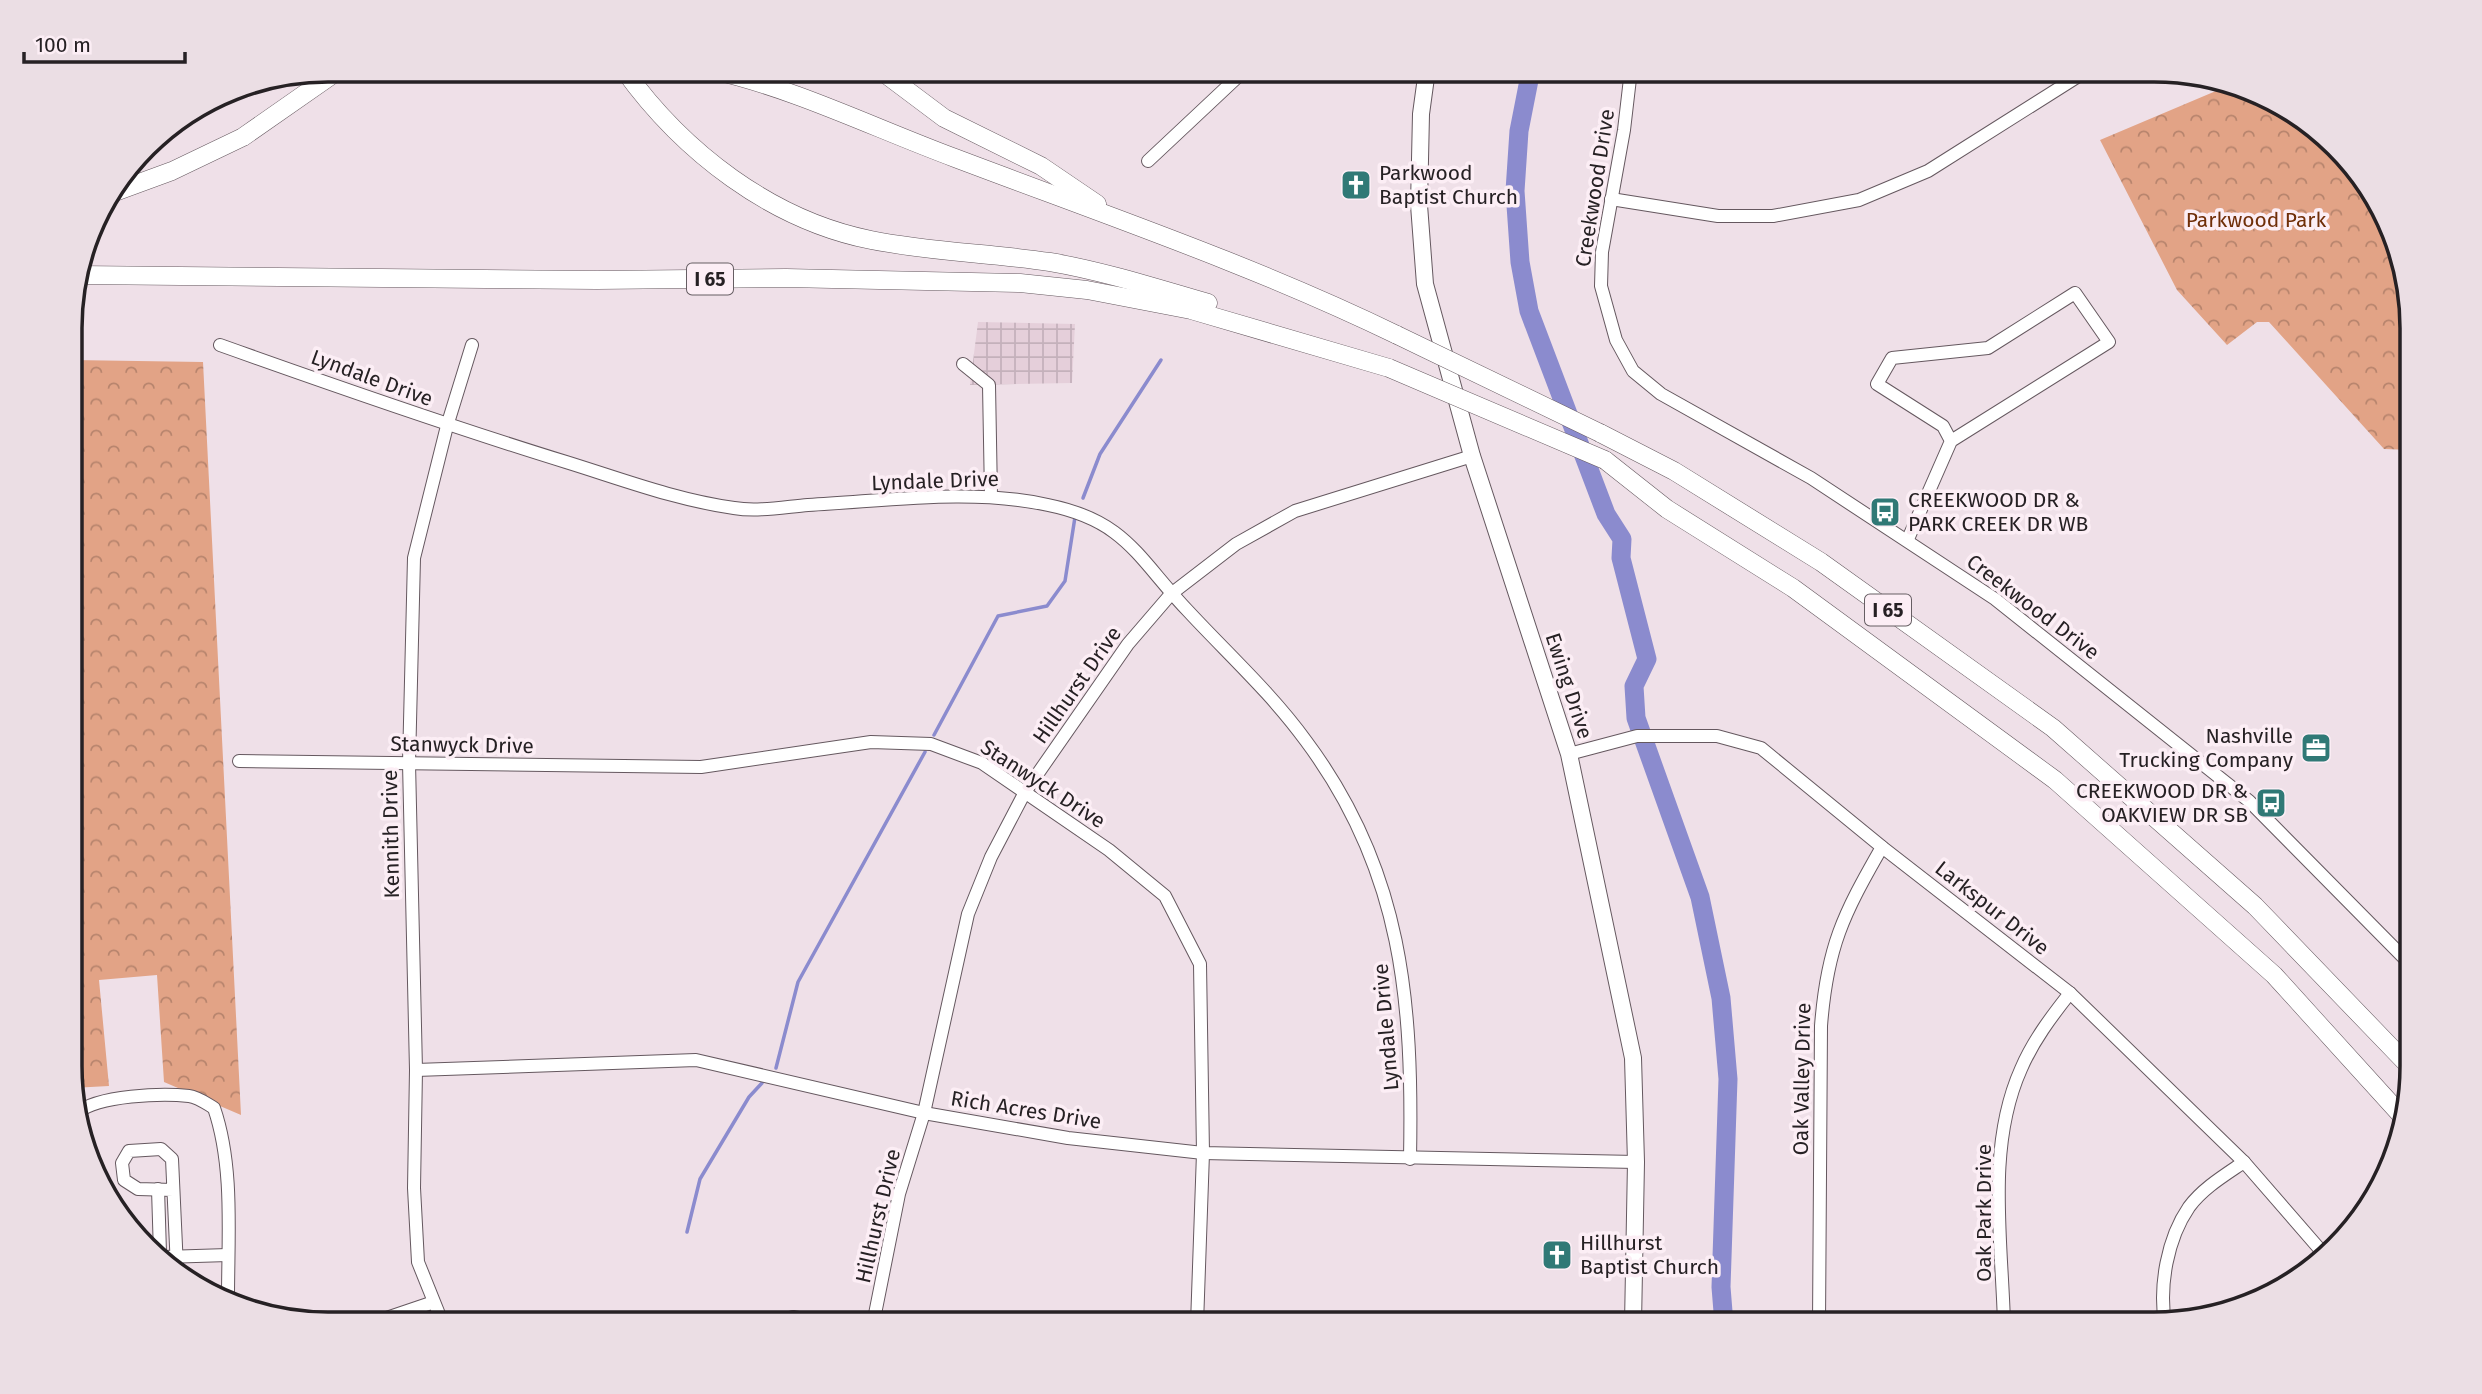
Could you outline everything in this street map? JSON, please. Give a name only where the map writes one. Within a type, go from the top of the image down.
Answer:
[{"type":"highway","points":[[127,187],[243,137],[320,83]]},
{"type":"highway","points":[[635,83],[679,136],[716,167],[756,194],[824,226],[870,240],[1091,270],[1224,307],[1334,352]]},
{"type":"highway","name":"I 65","points":[[760,83],[787,90],[895,135],[1289,286],[1397,335],[1674,471],[1821,562],[2053,729],[2255,906],[2400,1056]]},
{"type":"highway","points":[[897,83],[944,118],[1041,166],[1123,222]]},
{"type":"highway","name":"I 65","points":[[88,275],[597,281],[786,278],[1020,283],[1087,290],[1191,310],[1389,368],[1605,460],[1667,509],[1804,596],[2055,780],[2274,975],[2396,1108]]},
{"type":"main road","name":"Ewing Drive","points":[[1425,82],[1421,114],[1419,205],[1425,284],[1472,456],[1569,754],[1633,1058],[1636,1162],[1633,1311]]},
{"type":"street","name":"Creekwood Drive","points":[[1630,82],[1602,252],[1601,286],[1616,340],[1633,371],[1661,394],[1811,478],[1996,599],[2249,801],[2400,953]]},
{"type":"street","points":[[1611,199],[1718,216],[1773,216],[1859,200],[1928,171],[2069,82]]},
{"type":"street","points":[[1148,161],[1232,83]]},
{"type":"street","points":[[1908,539],[1951,441],[2109,342],[2075,293],[1988,348],[1892,358],[1877,384],[1943,426],[1951,441]]},
{"type":"street","name":"Lyndale Drive","points":[[220,345],[447,426],[683,498],[738,509],[991,496],[1051,505],[1107,523],[1279,707],[1305,739],[1329,773],[1371,857],[1380,880],[1404,970],[1411,1053],[1410,1159]]},
{"type":"street","name":"Kennith Drive","points":[[436,1312],[418,1262],[414,1188],[416,1070],[409,764],[414,558],[447,426],[472,345]]},
{"type":"street","points":[[963,364],[989,385],[991,496]]},
{"type":"street","name":"Hillhurst Drive","points":[[875,1312],[899,1194],[924,1113],[968,914],[991,857],[1025,792],[1128,644],[1171,594],[1236,544],[1295,511],[1472,456]]},
{"type":"street","name":"Larkspur Drive","points":[[1569,754],[1637,736],[1717,736],[1761,748],[1882,847],[2070,993],[2244,1162],[2319,1248]]},
{"type":"street","name":"Stanwyck Drive","points":[[239,761],[701,767],[871,742],[931,744],[982,763],[1109,850],[1165,896],[1199,964],[1203,1153],[1197,1312]]},
{"type":"street","name":"Oak Valley Drive","points":[[1819,1311],[1821,1026],[1824,981],[1836,932],[1882,847]]},
{"type":"street","name":"Oak Park Drive","points":[[2004,1311],[2000,1149],[2006,1118],[2020,1071],[2039,1034],[2070,993]]},
{"type":"street","name":"Rich Acres Drive","points":[[416,1070],[696,1060],[924,1113],[1068,1138],[1203,1153],[1636,1162]]},
{"type":"street","points":[[86,1108],[95,1103],[139,1096],[192,1096],[214,1108],[222,1132],[228,1290]]},
{"type":"street","points":[[172,1256],[173,1190],[172,1159],[161,1149],[129,1152],[122,1163],[124,1180],[138,1189],[173,1190]]},
{"type":"street","points":[[2165,1311],[2164,1283],[2173,1239],[2189,1207],[2212,1184],[2244,1162]]},
{"type":"street","points":[[158,1189],[160,1245]]},
{"type":"street","points":[[176,1260],[228,1255]]},
{"type":"street","points":[[405,1312],[431,1303]]},
{"type":"shaded area","points":[[978,322],[1075,324],[1072,383],[970,385]]},
{"type":"green space","name":"Parkwood Park","points":[[2216,91],[2233,95],[2277,115],[2304,133],[2328,154],[2349,178],[2367,205],[2387,249],[2395,280],[2399,312],[2399,450],[2384,449],[2269,322],[2257,322],[2227,345],[2177,290],[2100,140]]},
{"type":"green space","points":[[82,360],[203,362],[241,1115],[164,1082],[157,975],[99,980],[109,1086],[83,1087],[82,1066]]},
{"type":"waterway","points":[[1529,82],[1519,131],[1515,191],[1520,262],[1529,311],[1606,514],[1622,539],[1621,558],[1647,659],[1634,686],[1636,718],[1700,897],[1721,998],[1728,1079],[1721,1287],[1723,1311]]},
{"type":"waterway","points":[[1083,498],[1100,454],[1161,360]]},
{"type":"waterway","points":[[934,735],[998,616],[1047,606],[1065,581],[1075,517]]},
{"type":"waterway","points":[[776,1068],[798,982],[925,752]]},
{"type":"waterway","points":[[687,1232],[700,1179],[749,1097],[762,1083]]},
{"type":"place","name":"Parkwood Baptist Church","points":[[1356,185]]},
{"type":"place","name":"CREEKWOOD DR & PARK CREEK DR WB","points":[[1885,512]]},
{"type":"place","name":"Nashville Trucking Company","points":[[2316,748]]},
{"type":"place","name":"CREEKWOOD DR & OAKVIEW DR SB","points":[[2271,803]]},
{"type":"place","name":"Hillhurst Baptist Church","points":[[1557,1255]]}]
